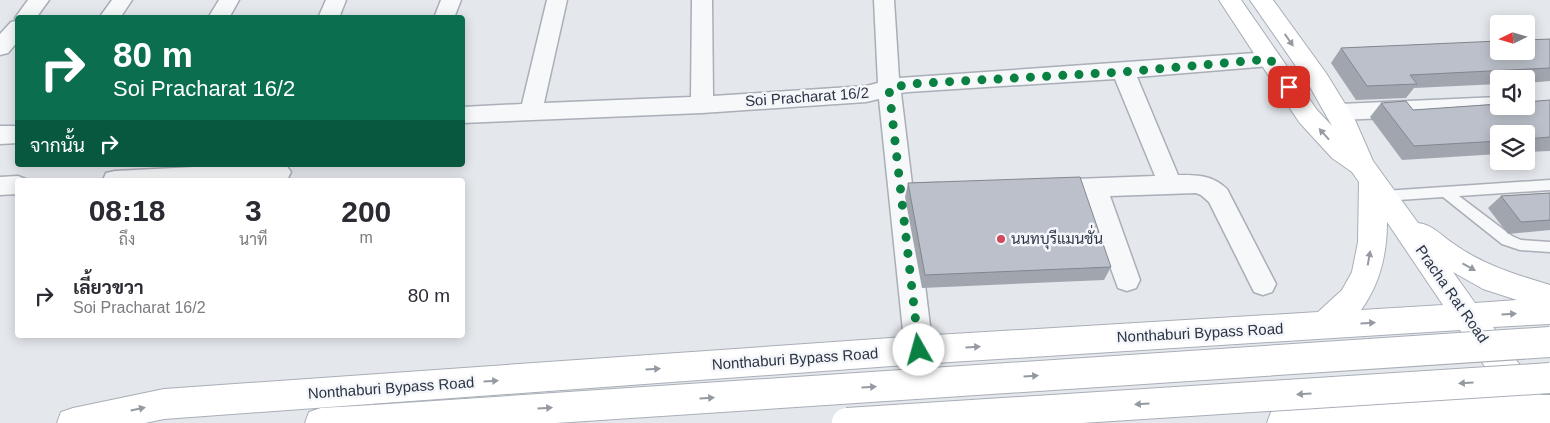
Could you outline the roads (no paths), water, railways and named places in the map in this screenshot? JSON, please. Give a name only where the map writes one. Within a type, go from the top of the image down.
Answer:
[{"type":"main road","name":"Pracha Rat Road","points":[[1230,0],[1308,116],[1324,135],[1372,181],[1401,219],[1468,316],[1542,415]]},
{"type":"main road","name":"Pracha Rat Road","points":[[1261,0],[1340,112],[1372,181]]},
{"type":"main road","points":[[1324,326],[1353,298],[1367,271],[1373,233],[1372,181]]},
{"type":"main road","points":[[1401,219],[1446,254],[1493,280],[1550,298]]},
{"type":"main road","name":"Nonthaburi Bypass Road","points":[[73,423],[164,404],[919,350],[1550,311]]},
{"type":"main road","points":[[1267,329],[1302,339],[1328,364],[1340,400],[1320,420]]},
{"type":"main road","name":"Nonthaburi Bypass Road","points":[[321,423],[1550,342]]},
{"type":"main road","points":[[847,423],[1550,378]]},
{"type":"main road","points":[[1283,423],[1320,420],[1542,415]]},
{"type":"street","points":[[27,15],[39,0]]},
{"type":"street","points":[[111,15],[122,0]]},
{"type":"street","points":[[220,15],[229,0]]},
{"type":"street","points":[[329,15],[336,0]]},
{"type":"street","points":[[445,15],[451,0]]},
{"type":"street","points":[[531,113],[557,0]]},
{"type":"street","points":[[702,0],[702,105]]},
{"type":"street","points":[[884,0],[889,89],[919,350]]},
{"type":"street","points":[[0,48],[15,30]]},
{"type":"street","name":"Soi Pracharat 16/2","points":[[465,115],[702,105],[866,94],[908,84],[1123,72],[1270,59]]},
{"type":"street","points":[[1123,72],[1170,184]]},
{"type":"street","points":[[1340,112],[1490,105]]},
{"type":"street","points":[[0,135],[15,134]]},
{"type":"street","points":[[117,178],[125,167]]},
{"type":"street","points":[[157,178],[279,172]]},
{"type":"street","points":[[1026,190],[1170,184],[1196,184],[1209,187],[1218,196],[1264,284]]},
{"type":"street","points":[[0,186],[15,185]]},
{"type":"street","points":[[1094,187],[1127,280]]},
{"type":"street","points":[[900,194],[958,192]]},
{"type":"lane","points":[[1372,181],[1447,193],[1550,184]]},
{"type":"lane","points":[[1447,193],[1507,240],[1520,245],[1550,247]]},
{"type":"place","name":"นนทบุรีแมนชั่น","points":[[1001,239]]}]
